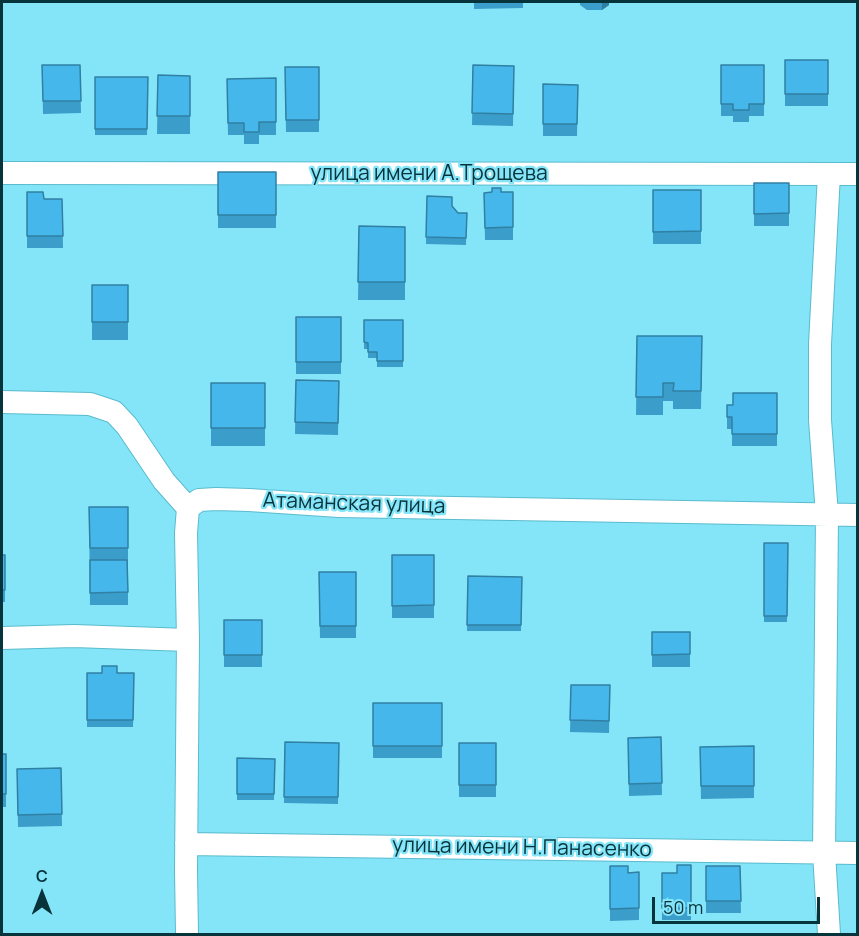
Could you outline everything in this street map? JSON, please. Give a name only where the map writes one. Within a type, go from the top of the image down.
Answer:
[{"type":"street","name":"улица имени А.Трощева","points":[[2,173],[858,174]]},
{"type":"street","points":[[829,174],[820,344],[819,420],[826,515],[824,853],[829,934]]},
{"type":"street","points":[[2,402],[90,404],[114,412],[127,426],[164,481],[188,508],[186,533],[187,934]]},
{"type":"street","name":"Атаманская улица","points":[[188,508],[199,500],[216,498],[339,506],[858,515]]},
{"type":"street","points":[[2,638],[74,636],[188,640]]},
{"type":"street","name":"улица имени Н.Панасенко","points":[[186,844],[858,853]]},
{"type":"building","points":[[785,60],[828,60],[828,94],[785,94]]},
{"type":"building","points":[[42,65],[80,65],[81,101],[43,101]]},
{"type":"building","points":[[473,65],[514,66],[513,114],[472,113]]},
{"type":"building","points":[[721,65],[764,65],[764,104],[749,104],[749,110],[733,110],[733,104],[721,104]]},
{"type":"building","points":[[285,67],[319,67],[319,120],[286,120]]},
{"type":"building","points":[[158,75],[190,76],[190,116],[157,116]]},
{"type":"building","points":[[95,77],[148,77],[147,129],[95,129]]},
{"type":"building","points":[[276,78],[276,122],[259,122],[259,132],[244,132],[244,123],[228,123],[227,79]]},
{"type":"building","points":[[543,84],[578,85],[577,124],[543,124]]},
{"type":"building","points":[[218,172],[276,172],[276,215],[218,215]]},
{"type":"building","points":[[754,183],[789,183],[789,213],[754,214]]},
{"type":"building","points":[[492,188],[501,188],[501,192],[513,192],[513,227],[485,228],[484,193],[492,192]]},
{"type":"building","points":[[653,190],[701,190],[701,231],[653,232]]},
{"type":"building","points":[[27,192],[43,192],[44,199],[62,199],[63,236],[27,236]]},
{"type":"building","points":[[427,196],[452,197],[452,206],[458,213],[467,213],[466,238],[426,237]]},
{"type":"building","points":[[359,226],[405,227],[405,282],[358,282]]},
{"type":"building","points":[[92,285],[128,285],[128,322],[92,322]]},
{"type":"building","points":[[296,317],[341,317],[341,362],[296,362]]},
{"type":"building","points":[[364,320],[403,320],[403,361],[377,361],[377,352],[368,352],[368,343],[364,342]]},
{"type":"building","points":[[637,336],[702,336],[701,391],[673,391],[674,383],[663,383],[663,397],[636,397]]},
{"type":"building","points":[[296,380],[339,381],[338,423],[295,422]]},
{"type":"building","points":[[211,383],[265,383],[265,428],[211,428]]},
{"type":"building","points":[[733,393],[777,393],[777,434],[732,434],[732,417],[727,417],[727,405],[733,405]]},
{"type":"building","points":[[89,507],[128,507],[128,548],[90,548]]},
{"type":"building","points":[[764,543],[788,543],[787,616],[764,616]]},
{"type":"building","points":[[2,555],[5,555],[5,590],[2,590]]},
{"type":"building","points":[[392,555],[434,555],[434,605],[392,606]]},
{"type":"building","points":[[90,560],[127,560],[128,592],[90,593]]},
{"type":"building","points":[[319,572],[356,572],[356,626],[320,626]]},
{"type":"building","points":[[468,576],[522,577],[521,625],[467,625]]},
{"type":"building","points":[[224,620],[262,620],[262,655],[224,655]]},
{"type":"building","points":[[652,632],[690,632],[690,654],[652,655]]},
{"type":"building","points":[[102,666],[117,666],[117,673],[134,673],[133,720],[87,720],[87,673],[102,673]]},
{"type":"building","points":[[571,685],[610,685],[609,721],[570,720]]},
{"type":"building","points":[[373,703],[442,703],[442,746],[373,746]]},
{"type":"building","points":[[661,737],[662,783],[629,784],[628,738]]},
{"type":"building","points":[[285,742],[339,743],[338,797],[284,797]]},
{"type":"building","points":[[459,743],[496,743],[496,785],[459,785]]},
{"type":"building","points":[[754,746],[754,786],[701,786],[700,747]]},
{"type":"building","points":[[2,754],[6,754],[6,794],[2,794]]},
{"type":"building","points":[[237,758],[275,759],[274,794],[237,794]]},
{"type":"building","points":[[61,768],[62,814],[18,815],[17,769]]},
{"type":"building","points":[[677,865],[691,865],[691,908],[662,908],[662,873],[677,873]]},
{"type":"building","points":[[610,866],[628,866],[628,873],[639,872],[639,908],[610,909]]},
{"type":"building","points":[[706,866],[740,866],[741,901],[706,901]]}]
